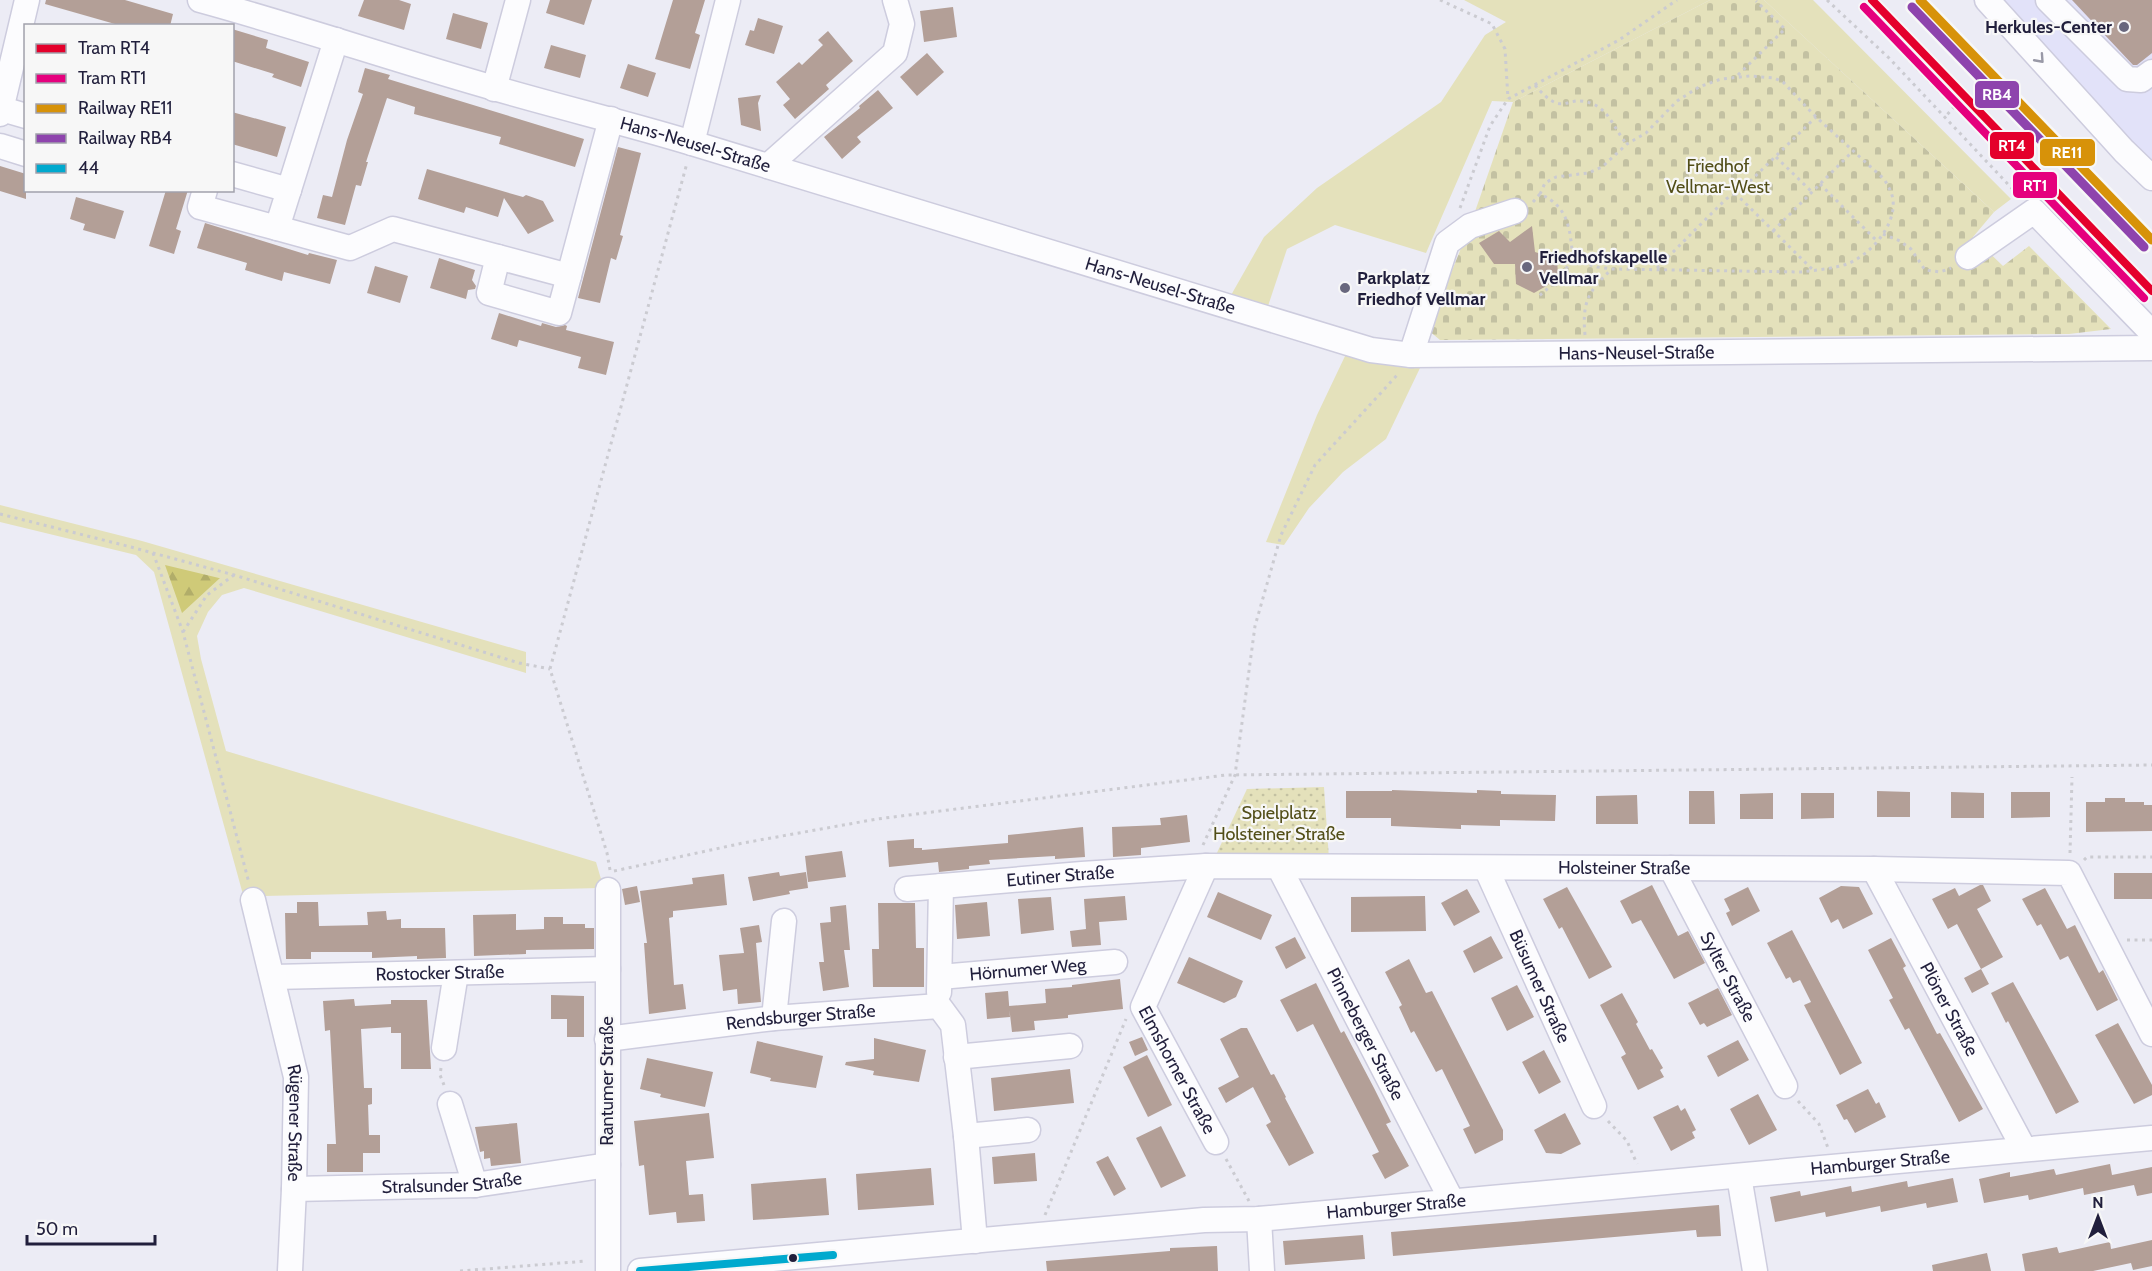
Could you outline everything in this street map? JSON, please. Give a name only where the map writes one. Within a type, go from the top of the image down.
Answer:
[{"type":"street","points":[[24,116],[1,112],[27,0]]},
{"type":"street","name":"Hans-Neusel-Straße","points":[[201,0],[268,9],[336,40],[494,88],[692,143],[1371,350],[1412,355],[2152,348]]},
{"type":"street","points":[[494,88],[518,0]]},
{"type":"street","points":[[692,143],[728,0]]},
{"type":"street","points":[[768,166],[895,52],[902,24],[895,0]]},
{"type":"street","points":[[1987,0],[2148,168]]},
{"type":"street","points":[[2048,0],[2127,79],[2141,80],[2152,72]]},
{"type":"street","points":[[277,228],[336,40]]},
{"type":"street","points":[[498,257],[489,293],[559,313],[611,119]]},
{"type":"street","points":[[0,146],[24,153]]},
{"type":"street","points":[[234,175],[289,190]]},
{"type":"street","points":[[205,192],[201,207],[350,248],[393,229],[569,276]]},
{"type":"street","points":[[1412,355],[1447,243],[1470,226],[1515,211]]},
{"type":"street","points":[[1968,257],[2034,211],[2152,333]]},
{"type":"street","name":"Holsteiner Straße","points":[[1193,867],[1874,869],[2069,873]]},
{"type":"street","name":"Eutiner Straße","points":[[907,889],[1193,867]]},
{"type":"street","name":"Elmshorner Straße","points":[[1193,867],[1143,1007],[1216,1142]]},
{"type":"street","name":"Pinneberger Straße","points":[[1279,867],[1452,1200]]},
{"type":"street","name":"Büsumer Straße","points":[[1486,868],[1594,1106]]},
{"type":"street","name":"Sylter Straße","points":[[1671,868],[1785,1086]]},
{"type":"street","name":"Plöner Straße","points":[[1874,869],[2024,1149]]},
{"type":"street","points":[[2069,873],[2152,1034]]},
{"type":"street","name":"Rantumer Straße","points":[[608,1271],[609,881]]},
{"type":"street","points":[[941,886],[939,1006],[952,1025],[966,1136],[975,1240]]},
{"type":"street","name":"Rügener Straße","points":[[254,900],[296,1077],[290,1271]]},
{"type":"street","points":[[774,1018],[784,921]]},
{"type":"street","name":"Hörnumer Weg","points":[[940,977],[1115,962]]},
{"type":"street","name":"Rostocker Straße","points":[[274,978],[608,969]]},
{"type":"street","points":[[444,1048],[456,973]]},
{"type":"street","name":"Rendsburger Straße","points":[[607,1039],[774,1018],[939,1006]]},
{"type":"street","points":[[956,1057],[1070,1046]]},
{"type":"street","points":[[450,1104],[475,1185]]},
{"type":"street","points":[[966,1136],[1028,1130]]},
{"type":"street","name":"Hamburger Straße","points":[[640,1271],[833,1263],[975,1240],[1204,1220],[1259,1219],[2152,1138]]},
{"type":"street","name":"Stralsunder Straße","points":[[294,1190],[475,1185],[608,1165]]},
{"type":"street","points":[[1739,1176],[1755,1271]]},
{"type":"street","points":[[1259,1219],[1262,1271]]},
{"type":"path","points":[[1440,0],[1492,24],[1505,49],[1508,99]]},
{"type":"path","points":[[1459,211],[1490,126],[1508,99],[1619,40],[1677,0]]},
{"type":"path","points":[[1827,0],[1889,58],[2034,211]]},
{"type":"path","points":[[1737,77],[1785,29],[1756,1]]},
{"type":"path","points":[[1909,53],[1905,56],[1954,107],[1945,117]]},
{"type":"path","points":[[1515,211],[1526,211],[1540,194],[1545,183],[1556,177],[1588,172],[1602,167],[1627,144],[1646,133],[1677,101],[1700,87],[1721,79],[1762,76],[1783,82],[1816,117],[1884,179],[1894,201],[1892,214],[1883,234],[1868,252],[1848,263],[1813,270],[1612,269],[1573,260]]},
{"type":"path","points":[[1535,85],[1552,103],[1560,105],[1582,101],[1600,108],[1627,144]]},
{"type":"path","points":[[1657,268],[1726,199],[1776,157],[1816,117]]},
{"type":"path","points":[[692,143],[550,669],[607,853],[609,881],[743,843],[877,819],[1235,775],[2152,765]]},
{"type":"path","points":[[1773,231],[1853,151]]},
{"type":"path","points":[[1776,157],[1812,192]]},
{"type":"path","points":[[1820,184],[1877,241]]},
{"type":"path","points":[[1735,193],[1813,270]]},
{"type":"path","points":[[1538,297],[1554,283],[1573,260],[1569,226],[1562,209],[1550,198],[1540,194]]},
{"type":"path","points":[[1883,234],[1900,241],[1911,249],[1925,270],[1940,272],[1968,257]]},
{"type":"path","points":[[1586,353],[1583,316],[1587,298],[1595,285],[1612,269]]},
{"type":"path","points":[[1193,867],[1235,775],[1255,626],[1281,535],[1315,465],[1395,376],[1406,367],[1412,355]]},
{"type":"path","points":[[0,514],[234,575],[519,663],[550,669]]},
{"type":"path","points":[[153,553],[183,632],[254,900]]},
{"type":"path","points":[[183,632],[207,595],[234,575]]},
{"type":"path","points":[[2069,873],[2072,777]]},
{"type":"path","points":[[2069,873],[2087,857],[2152,857]]},
{"type":"path","points":[[1036,1236],[1126,1018]]},
{"type":"path","points":[[444,1048],[440,1075],[450,1104]]},
{"type":"path","points":[[1785,1086],[1818,1124],[1837,1167]]},
{"type":"path","points":[[1594,1106],[1627,1141],[1646,1183]]},
{"type":"path","points":[[1216,1142],[1259,1219]]},
{"type":"shaded area","points":[[1973,0],[2152,0],[2152,190]]},
{"type":"green space","points":[[1464,0],[1710,0],[1513,102],[1492,101],[1426,253],[1335,225],[1287,249],[1267,309],[1230,297],[1264,237],[1317,188],[1441,102],[1485,35],[1506,22]]},
{"type":"green space","name":"Friedhof Vellmar-West","points":[[1710,0],[1764,0],[1994,212],[1973,237],[2003,266],[2029,246],[2111,329],[2069,334],[1440,340],[1428,330],[1470,226],[1513,102]]},
{"type":"green space","points":[[1764,0],[1813,0],[2011,199],[1994,212]]},
{"type":"green space","points":[[1346,354],[1420,368],[1386,439],[1343,472],[1309,508],[1284,545],[1266,542],[1317,415]]},
{"type":"green space","points":[[0,505],[142,541],[526,652],[526,673],[244,588],[222,595],[208,612],[197,636],[226,751],[596,862],[601,879],[600,888],[264,896],[247,909],[154,572],[136,555],[0,522]]},
{"type":"green space","points":[[165,565],[219,578],[220,578],[182,613]]},
{"type":"green space","name":"Spielplatz Holsteiner Straße","points":[[1324,787],[1329,859],[1215,857],[1247,789]]},
{"type":"building","points":[[46,0],[125,0],[173,14],[170,24],[115,24],[45,4]]},
{"type":"building","points":[[364,0],[399,0],[411,4],[404,30],[358,16]]},
{"type":"building","points":[[550,0],[592,0],[584,25],[546,13]]},
{"type":"building","points":[[673,0],[705,0],[695,33],[700,35],[690,69],[655,59]]},
{"type":"building","name":"Herkules-Center","points":[[2072,0],[2152,0],[2152,53],[2137,65],[2133,65]]},
{"type":"building","points":[[953,7],[957,37],[924,42],[920,11]]},
{"type":"building","points":[[453,13],[488,23],[481,49],[446,39]]},
{"type":"building","points":[[758,18],[783,26],[774,54],[745,45],[750,30],[754,31]]},
{"type":"building","points":[[234,30],[268,40],[266,48],[309,62],[301,87],[272,77],[274,74],[234,62]]},
{"type":"building","points":[[828,31],[853,61],[826,85],[829,89],[795,119],[783,105],[790,99],[776,82],[799,62],[802,65],[823,45],[818,40]]},
{"type":"building","points":[[551,45],[586,55],[580,78],[544,68]]},
{"type":"building","points":[[927,53],[944,72],[917,96],[900,77]]},
{"type":"building","points":[[628,64],[656,73],[648,97],[620,88]]},
{"type":"building","points":[[365,68],[390,75],[388,79],[584,139],[575,167],[499,144],[501,137],[414,114],[415,107],[387,98],[366,162],[368,162],[361,186],[356,185],[345,225],[317,218],[323,195],[332,197],[347,140],[363,94],[358,92]]},
{"type":"building","points":[[878,90],[893,108],[857,137],[861,142],[842,159],[824,137]]},
{"type":"building","points":[[761,95],[758,103],[761,131],[741,125],[738,98]]},
{"type":"building","points":[[234,113],[286,127],[277,157],[234,145]]},
{"type":"building","points":[[618,147],[641,153],[620,235],[623,236],[616,260],[611,258],[600,303],[578,298]]},
{"type":"building","points":[[0,166],[24,173],[26,199],[0,191]]},
{"type":"building","points":[[427,169],[543,201],[554,221],[528,234],[504,198],[498,217],[466,207],[464,213],[418,199]]},
{"type":"building","points":[[165,192],[187,192],[176,229],[181,231],[174,254],[149,246]]},
{"type":"building","points":[[76,197],[124,211],[115,239],[83,230],[85,224],[70,219]]},
{"type":"building","points":[[205,223],[308,255],[309,253],[337,260],[330,284],[284,272],[282,281],[245,270],[247,263],[197,248]]},
{"type":"building","points":[[1532,226],[1535,252],[1557,259],[1558,275],[1548,285],[1534,293],[1516,284],[1515,264],[1494,264],[1479,243],[1499,231],[1510,242]]},
{"type":"building","points":[[439,258],[475,270],[472,280],[476,286],[475,289],[468,290],[466,299],[430,288]]},
{"type":"building","points":[[375,266],[408,276],[400,303],[367,293]]},
{"type":"building","points":[[499,313],[541,326],[542,323],[556,327],[565,325],[566,330],[614,342],[606,375],[578,368],[581,357],[519,340],[517,347],[491,339]]},
{"type":"building","points":[[1477,790],[1501,791],[1501,794],[1556,795],[1555,821],[1500,820],[1500,826],[1461,825],[1461,829],[1391,826],[1391,818],[1346,818],[1346,791],[1477,793]]},
{"type":"building","points":[[1689,791],[1714,791],[1715,824],[1689,824]]},
{"type":"building","points":[[1877,791],[1910,792],[1910,817],[1877,817]]},
{"type":"building","points":[[1951,792],[1984,793],[1984,818],[1951,818]]},
{"type":"building","points":[[2011,792],[2050,792],[2050,817],[2011,818]]},
{"type":"building","points":[[1773,793],[1773,819],[1740,819],[1740,794]]},
{"type":"building","points":[[1801,793],[1834,793],[1834,818],[1801,819]]},
{"type":"building","points":[[1637,795],[1638,824],[1596,824],[1596,796]]},
{"type":"building","points":[[2105,798],[2125,798],[2125,802],[2144,802],[2144,805],[2152,805],[2152,831],[2086,832],[2086,802],[2105,802]]},
{"type":"building","points":[[1187,815],[1190,842],[1141,848],[1141,855],[1113,857],[1112,827],[1161,825],[1160,818]]},
{"type":"building","points":[[1083,827],[1085,857],[1055,859],[1055,856],[989,860],[990,864],[939,872],[938,862],[889,867],[887,841],[914,839],[914,848],[922,848],[922,850],[1008,843],[1008,835]]},
{"type":"building","points":[[842,851],[846,877],[808,882],[805,856]]},
{"type":"building","points":[[779,872],[780,876],[806,872],[808,888],[753,901],[748,877]]},
{"type":"building","points":[[2114,873],[2152,873],[2152,899],[2114,899]]},
{"type":"building","points":[[724,874],[727,905],[673,911],[673,917],[669,918],[674,985],[683,984],[686,1009],[649,1014],[644,943],[647,943],[640,891],[693,884],[692,878]]},
{"type":"building","points":[[1652,885],[1678,936],[1688,931],[1705,963],[1674,979],[1641,920],[1632,924],[1620,901]]},
{"type":"building","points":[[1983,885],[1991,901],[1977,909],[2003,957],[1981,969],[1957,924],[1948,929],[1932,899],[1955,888],[1959,896]]},
{"type":"building","points":[[637,886],[640,902],[625,905],[622,889]]},
{"type":"building","points":[[1841,886],[1859,887],[1873,914],[1843,929],[1838,919],[1831,923],[1819,898]]},
{"type":"building","points":[[1567,887],[1612,967],[1589,979],[1562,927],[1559,929],[1543,899]]},
{"type":"building","points":[[1748,887],[1760,911],[1732,926],[1726,913],[1730,911],[1724,899]]},
{"type":"building","points":[[2045,888],[2067,929],[2075,925],[2099,973],[2103,970],[2118,1000],[2097,1011],[2068,956],[2060,960],[2041,924],[2037,926],[2022,899]]},
{"type":"building","points":[[1467,889],[1480,912],[1454,926],[1441,903]]},
{"type":"building","points":[[1218,892],[1272,915],[1261,940],[1207,917]]},
{"type":"building","points":[[1125,896],[1127,920],[1099,922],[1101,945],[1072,947],[1070,931],[1086,929],[1084,899]]},
{"type":"building","points":[[1425,896],[1426,931],[1351,932],[1351,897]]},
{"type":"building","points":[[1051,897],[1054,930],[1021,934],[1018,899]]},
{"type":"building","points":[[297,902],[318,902],[319,926],[368,925],[367,912],[386,911],[387,920],[401,919],[401,928],[445,928],[446,958],[417,959],[417,956],[372,958],[372,952],[311,952],[311,959],[286,959],[285,913],[297,913]]},
{"type":"building","points":[[987,902],[990,936],[957,939],[955,905]]},
{"type":"building","points":[[878,903],[915,903],[916,948],[924,948],[924,987],[873,987],[872,949],[879,949]]},
{"type":"building","points":[[846,905],[850,950],[844,950],[849,987],[823,991],[819,962],[824,962],[820,923],[831,922],[830,907]]},
{"type":"building","points":[[516,914],[516,930],[544,929],[544,917],[563,917],[563,924],[585,924],[585,928],[594,928],[594,949],[526,950],[526,954],[474,956],[473,915]]},
{"type":"building","points":[[759,925],[762,942],[756,943],[761,1002],[738,1004],[737,989],[723,991],[719,955],[744,953],[740,928]]},
{"type":"building","points":[[1792,930],[1862,1063],[1840,1075],[1804,1005],[1811,1002],[1800,980],[1793,983],[1790,977],[1786,979],[1767,943]]},
{"type":"building","points":[[1491,936],[1503,958],[1474,973],[1463,951]]},
{"type":"building","points":[[1295,937],[1306,958],[1286,969],[1275,947]]},
{"type":"building","points":[[1891,938],[1906,966],[1903,968],[1937,1034],[1940,1033],[1983,1109],[1959,1122],[1909,1028],[1905,1030],[1889,1000],[1893,998],[1868,950]]},
{"type":"building","points":[[1189,957],[1243,981],[1236,997],[1224,1003],[1177,983]]},
{"type":"building","points":[[1409,959],[1426,993],[1432,991],[1503,1130],[1503,1140],[1475,1154],[1463,1129],[1470,1126],[1442,1069],[1436,1072],[1414,1031],[1411,1033],[1399,1007],[1402,1005],[1385,972]]},
{"type":"building","points":[[1981,969],[1989,984],[1972,993],[1964,978]]},
{"type":"building","points":[[1120,979],[1123,1009],[1034,1021],[1035,1030],[1012,1032],[1009,1006],[1046,1003],[1045,989]]},
{"type":"building","points":[[2013,982],[2079,1102],[2056,1114],[1991,993]]},
{"type":"building","points":[[1316,983],[1341,1033],[1344,1031],[1374,1088],[1391,1122],[1386,1124],[1409,1166],[1385,1179],[1372,1155],[1379,1152],[1313,1024],[1297,1032],[1280,1000]]},
{"type":"building","points":[[1517,985],[1534,1017],[1507,1031],[1491,998]]},
{"type":"building","points":[[1718,988],[1732,1015],[1707,1027],[1704,1023],[1700,1025],[1688,1003]]},
{"type":"building","points":[[1008,991],[1010,1017],[987,1019],[985,993]]},
{"type":"building","points":[[1622,993],[1650,1050],[1652,1049],[1663,1068],[1660,1070],[1664,1077],[1638,1090],[1621,1057],[1626,1054],[1600,1005]]},
{"type":"building","points":[[551,995],[584,996],[584,1037],[567,1037],[567,1019],[551,1019]]},
{"type":"building","points":[[354,999],[355,1006],[391,1004],[391,1000],[427,1000],[431,1069],[401,1069],[401,1033],[391,1033],[391,1027],[361,1029],[364,1088],[372,1088],[372,1104],[368,1105],[369,1135],[380,1135],[380,1153],[363,1153],[363,1172],[327,1172],[327,1144],[336,1144],[330,1030],[325,1031],[323,1001]]},
{"type":"building","points":[[2118,1023],[2152,1085],[2152,1095],[2134,1104],[2095,1035]]},
{"type":"building","points":[[1241,1028],[1247,1028],[1271,1075],[1274,1074],[1314,1153],[1289,1166],[1266,1125],[1271,1122],[1253,1087],[1226,1103],[1218,1088],[1239,1077],[1220,1039]]},
{"type":"building","points":[[1142,1037],[1148,1050],[1135,1056],[1129,1042]]},
{"type":"building","points":[[874,1038],[926,1050],[919,1082],[873,1075],[874,1071],[845,1065],[846,1062],[874,1059]]},
{"type":"building","points":[[1738,1040],[1749,1060],[1718,1077],[1707,1056]]},
{"type":"building","points":[[757,1041],[823,1056],[816,1088],[770,1081],[771,1078],[750,1073]]},
{"type":"building","points":[[1544,1050],[1561,1082],[1539,1094],[1522,1062]]},
{"type":"building","points":[[1147,1055],[1172,1105],[1148,1117],[1123,1067]]},
{"type":"building","points":[[647,1058],[713,1072],[705,1107],[660,1097],[661,1094],[640,1089]]},
{"type":"building","points":[[1070,1069],[1074,1103],[994,1111],[991,1078]]},
{"type":"building","points":[[1868,1089],[1876,1104],[1879,1102],[1886,1117],[1855,1133],[1847,1119],[1844,1120],[1836,1105]]},
{"type":"building","points":[[1758,1094],[1777,1130],[1749,1145],[1730,1109]]},
{"type":"building","points":[[1678,1105],[1681,1111],[1685,1108],[1696,1130],[1692,1132],[1695,1138],[1671,1151],[1653,1117]]},
{"type":"building","points":[[709,1113],[714,1158],[686,1161],[689,1195],[703,1194],[705,1221],[677,1223],[676,1212],[649,1215],[644,1165],[639,1166],[634,1121]]},
{"type":"building","points":[[1565,1113],[1581,1144],[1561,1154],[1546,1153],[1534,1130]]},
{"type":"building","points":[[517,1123],[521,1163],[491,1166],[490,1158],[484,1159],[484,1151],[480,1152],[475,1127]]},
{"type":"building","points":[[1161,1126],[1186,1176],[1161,1188],[1136,1138]]},
{"type":"building","points":[[1035,1153],[1037,1181],[994,1184],[992,1157]]},
{"type":"building","points":[[1108,1156],[1126,1189],[1114,1196],[1096,1162]]},
{"type":"building","points":[[2110,1164],[2112,1175],[2152,1167],[2152,1193],[2137,1196],[2134,1185],[2084,1195],[2083,1188],[2029,1200],[2028,1195],[1984,1203],[1979,1179],[2010,1172],[2010,1177],[2054,1169],[2056,1175]]},
{"type":"building","points":[[931,1168],[934,1205],[858,1210],[856,1174]]},
{"type":"building","points":[[826,1178],[829,1215],[753,1220],[751,1184]]},
{"type":"building","points":[[1953,1178],[1958,1202],[1927,1208],[1926,1203],[1881,1212],[1880,1206],[1826,1217],[1825,1212],[1775,1222],[1770,1197],[1800,1191],[1801,1196],[1851,1186],[1852,1192],[1907,1181],[1908,1187]]},
{"type":"building","points":[[1719,1205],[1721,1236],[1697,1237],[1696,1230],[1393,1256],[1391,1232]]},
{"type":"building","points":[[1363,1235],[1365,1259],[1285,1265],[1283,1241]]},
{"type":"building","points":[[2152,1240],[2152,1266],[2133,1270],[2131,1263],[2093,1271],[2025,1271],[2022,1254],[2057,1247],[2059,1253],[2110,1242],[2111,1249]]},
{"type":"building","points":[[1217,1246],[1218,1271],[1047,1271],[1046,1261],[1170,1251],[1170,1248]]},
{"type":"building","points":[[1987,1253],[1991,1271],[1933,1271],[1932,1265]]},
{"type":"tram line","name":"RT4","points":[[1872,0],[2152,291]]},
{"type":"tram line","name":"RT1","points":[[1864,7],[2144,298]]},
{"type":"rail line","name":"RE11","points":[[1920,0],[2152,240]]},
{"type":"rail line","name":"RB4","points":[[1912,7],[2144,247]]},
{"type":"transit line","name":"44","points":[[640,1271],[833,1255]]},
{"type":"place","name":"Herkules-Center","points":[[2124,27]]},
{"type":"place","name":"Friedhofskapelle Vellmar","points":[[1527,267]]},
{"type":"place","name":"Parkplatz Friedhof Vellmar","points":[[1345,288]]}]
